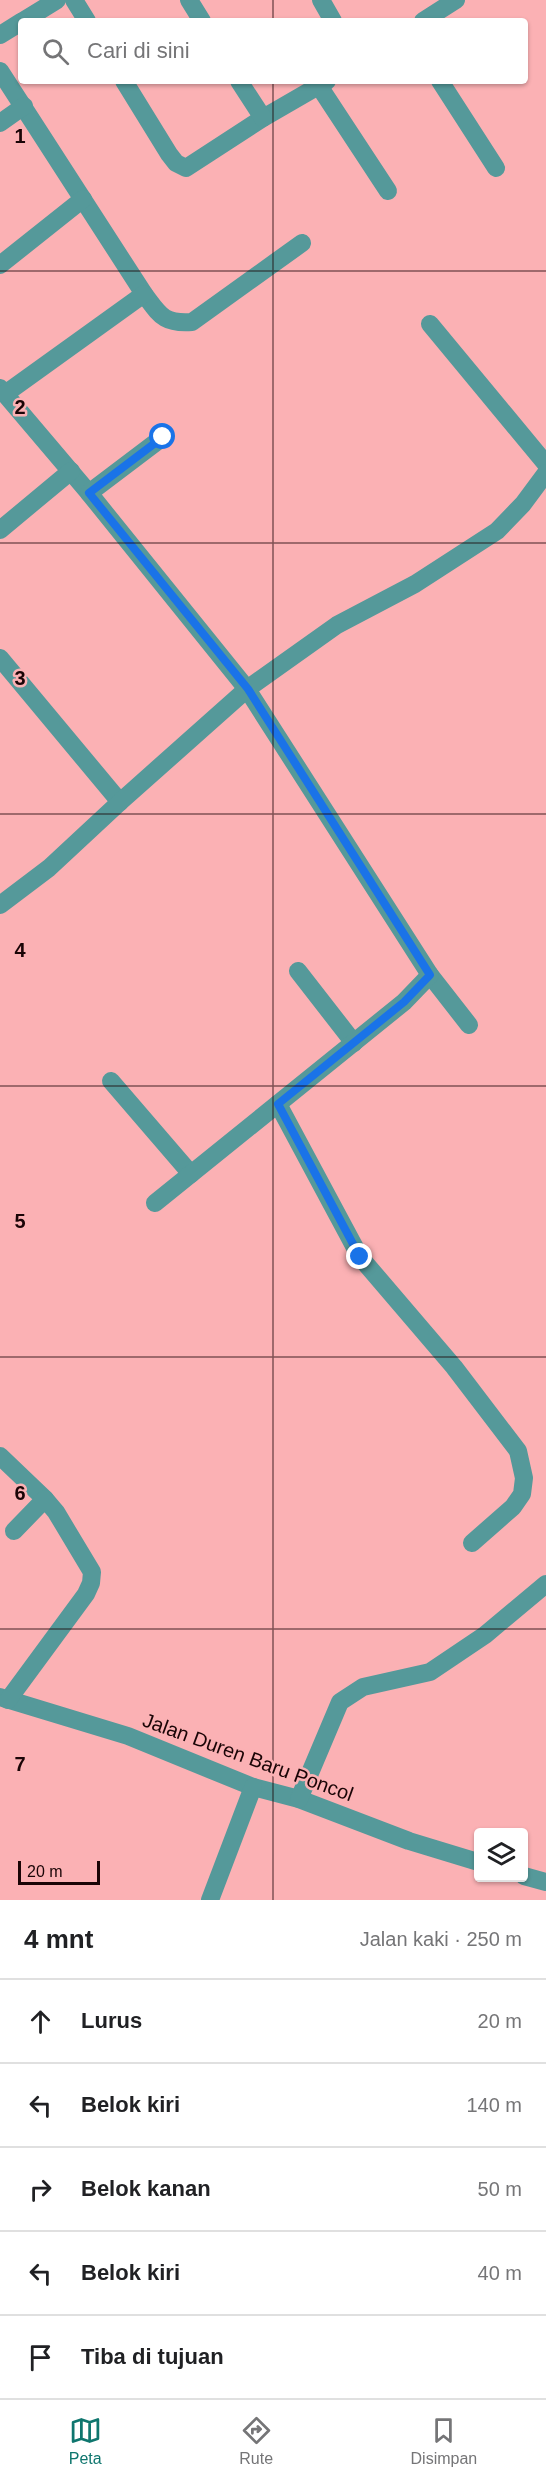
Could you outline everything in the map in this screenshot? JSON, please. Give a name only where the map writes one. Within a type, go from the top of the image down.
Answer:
[{"type":"street","points":[[23,18],[57,0]]},
{"type":"street","points":[[74,0],[85,18]]},
{"type":"street","points":[[189,0],[200,18]]},
{"type":"street","points":[[321,0],[331,18]]},
{"type":"street","points":[[427,18],[449,2]]},
{"type":"street","points":[[0,71],[144,294],[163,318],[176,323],[192,322],[302,243]]},
{"type":"street","points":[[126,84],[169,154],[176,163],[186,168],[263,118],[323,84],[388,191]]},
{"type":"street","points":[[241,84],[263,118]]},
{"type":"street","points":[[442,84],[495,168]]},
{"type":"street","points":[[0,123],[24,106]]},
{"type":"street","points":[[0,265],[83,199]]},
{"type":"street","points":[[144,294],[3,391],[248,689],[430,975],[469,1024]]},
{"type":"street","points":[[430,324],[546,464]]},
{"type":"street","points":[[89,493],[163,437]]},
{"type":"street","points":[[0,530],[71,471]]},
{"type":"street","points":[[0,905],[49,868],[248,689],[337,626],[415,584],[497,531],[523,504],[546,473]]},
{"type":"street","points":[[0,658],[120,802]]},
{"type":"street","points":[[298,971],[354,1043]]},
{"type":"street","points":[[155,1203],[404,1002],[430,975]]},
{"type":"street","points":[[111,1081],[191,1174]]},
{"type":"street","points":[[278,1104],[360,1257],[454,1367],[518,1451],[524,1478],[522,1494],[513,1507],[472,1543]]},
{"type":"street","points":[[0,1456],[56,1512],[92,1572],[91,1583],[86,1594],[4,1698]]},
{"type":"street","points":[[14,1531],[45,1499]]},
{"type":"street","points":[[298,1799],[340,1702],[363,1687],[430,1672],[485,1635],[546,1584]]},
{"type":"street","name":"Jalan Duren Baru Poncol","points":[[4,1698],[128,1736],[253,1787],[298,1799],[409,1841],[474,1861]]},
{"type":"street","points":[[210,1900],[253,1787]]},
{"type":"street","points":[[528,1877],[546,1882]]},
{"type":"route","points":[[163,437],[89,493],[248,689],[430,975],[404,1002],[278,1104],[360,1257]]}]
